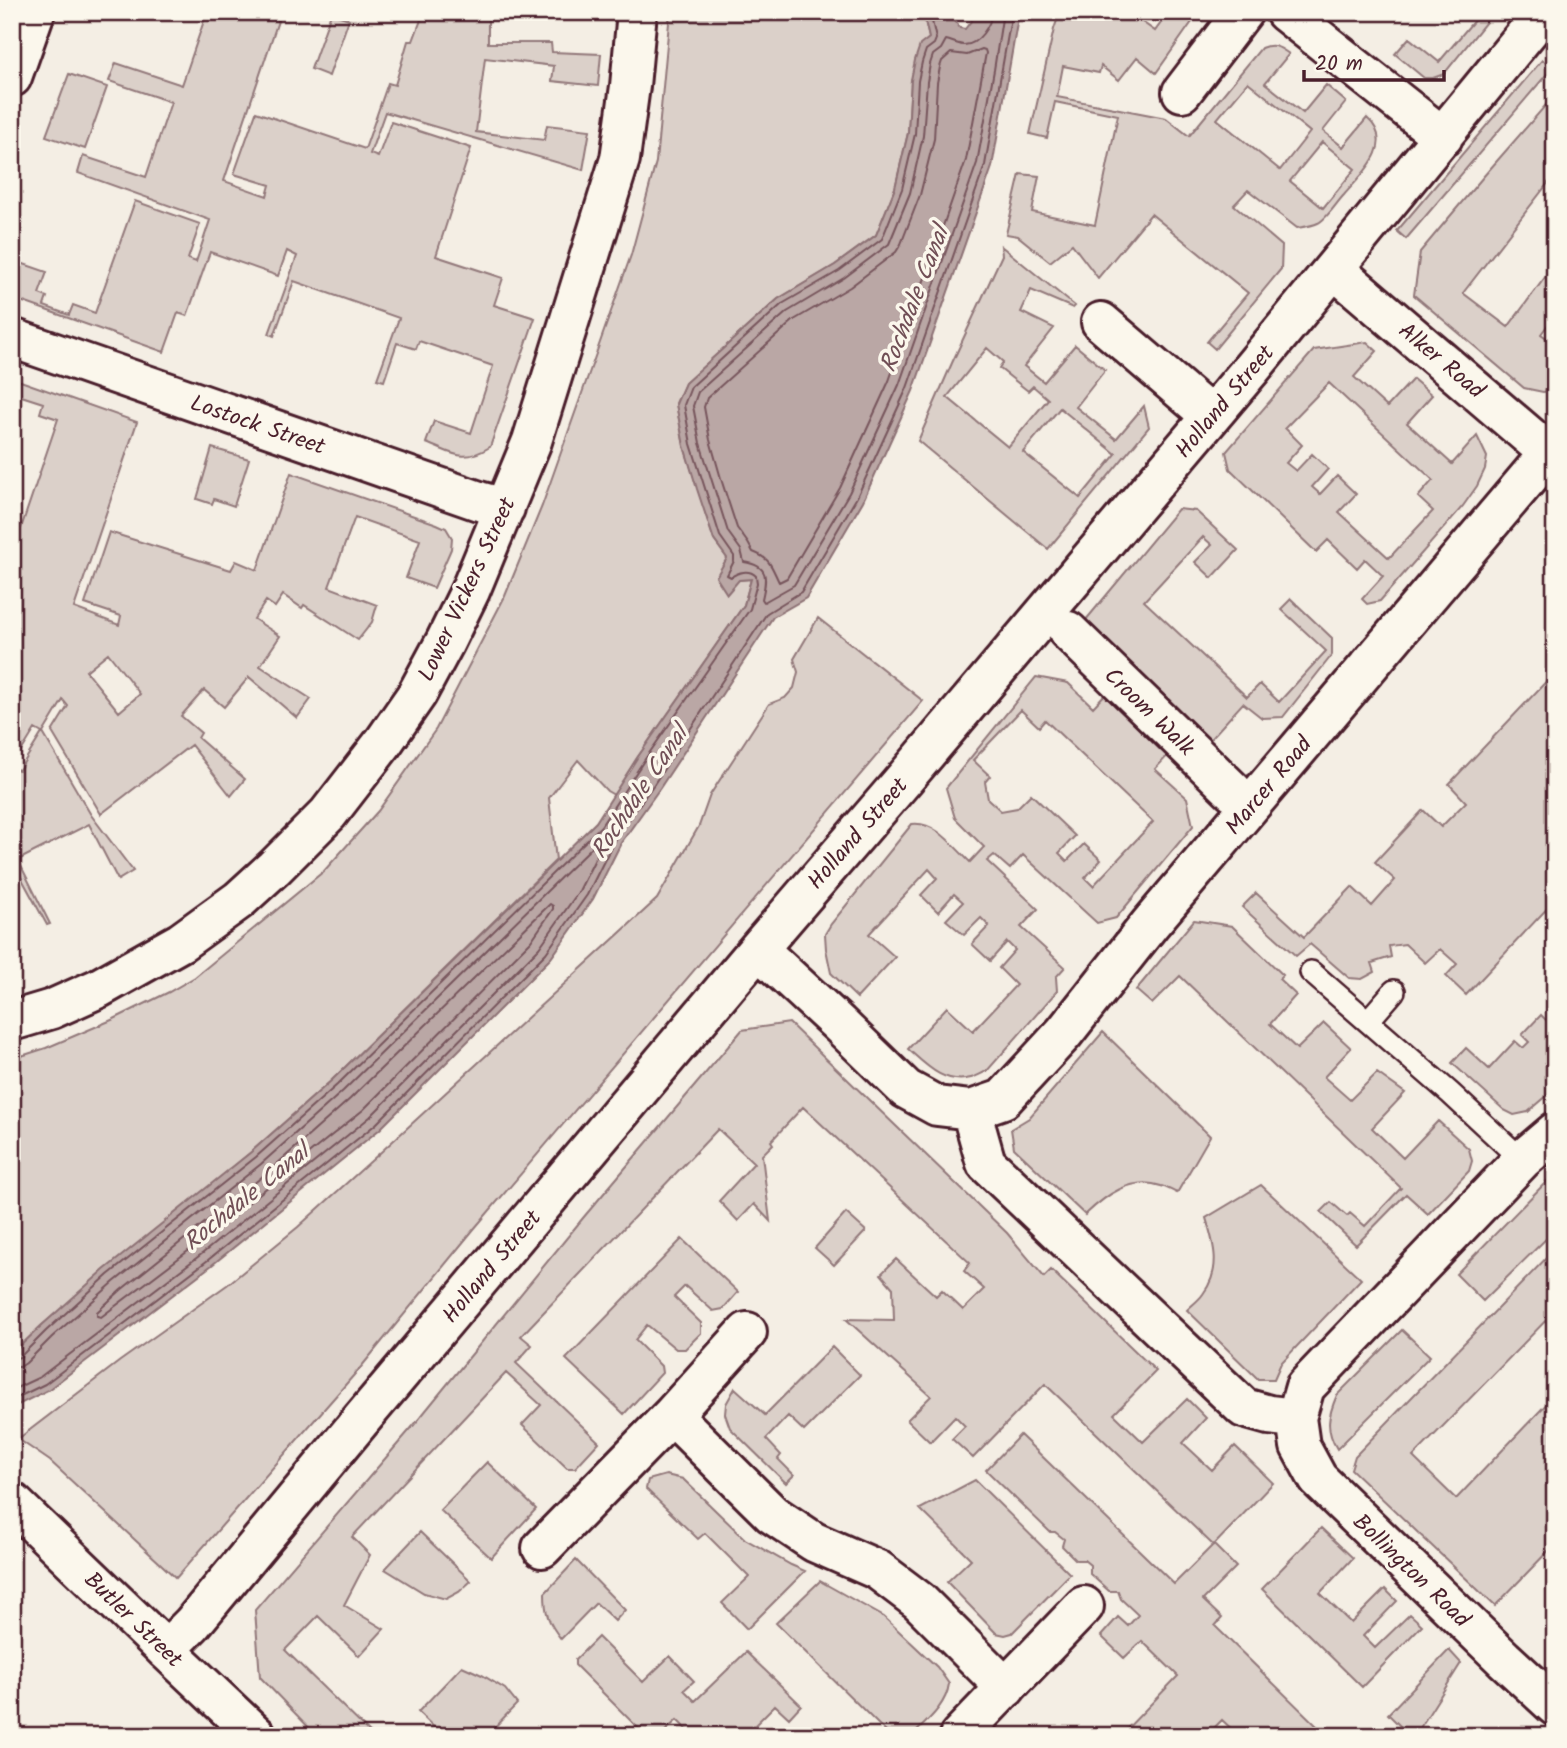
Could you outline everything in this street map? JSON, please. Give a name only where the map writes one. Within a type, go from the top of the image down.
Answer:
[{"type":"street","points":[[13,72],[35,12]]},
{"type":"street","name":"Lower Vickers Street","points":[[12,1021],[52,1009],[99,988],[181,942],[239,900],[328,814],[417,694],[470,591],[532,440],[620,159],[637,12]]},
{"type":"street","points":[[1182,92],[1243,12]]},
{"type":"street","points":[[1285,12],[1443,137]]},
{"type":"street","name":"Holland Street","points":[[166,1650],[192,1625],[361,1420],[1211,416],[1545,12]]},
{"type":"street","name":"Alker Road","points":[[1334,269],[1552,449]]},
{"type":"street","points":[[1101,322],[1211,416]]},
{"type":"street","name":"Lostock Street","points":[[12,338],[505,508]]},
{"type":"street","name":"Marcer Road","points":[[758,949],[906,1089],[937,1107],[971,1110],[1003,1100],[1063,1033],[1150,924],[1552,449]]},
{"type":"street","name":"Croom Walk","points":[[1068,631],[1233,792]]},
{"type":"street","points":[[971,1110],[986,1163],[1111,1282],[1244,1408],[1269,1415],[1296,1418],[1305,1387],[1522,1160],[1555,1132]]},
{"type":"street","points":[[542,1548],[672,1415],[747,1332]]},
{"type":"street","points":[[672,1415],[772,1514],[814,1542],[878,1570],[919,1601],[1006,1688]]},
{"type":"street","name":"Bollington Road","points":[[1296,1418],[1300,1446],[1318,1479],[1555,1706]]},
{"type":"street","name":"Butler Street","points":[[12,1502],[256,1735]]},
{"type":"street","points":[[959,1736],[1083,1606]]},
{"type":"lane","points":[[1311,972],[1450,1093],[1522,1160]]},
{"type":"lane","points":[[1368,1021],[1394,991]]},
{"type":"shaded area","points":[[207,12],[281,12],[224,181],[267,196],[270,185],[234,174],[256,112],[365,149],[388,83],[395,85],[408,41],[413,41],[424,12],[488,12],[488,43],[551,43],[552,52],[601,54],[598,86],[552,81],[554,66],[485,58],[476,132],[544,140],[547,125],[590,130],[583,170],[385,112],[370,154],[378,157],[391,122],[471,148],[436,256],[503,278],[494,305],[535,318],[490,447],[465,456],[426,443],[434,421],[471,433],[493,366],[419,341],[416,349],[397,343],[384,381],[377,379],[399,318],[294,281],[274,336],[269,334],[297,256],[287,251],[278,276],[210,252],[187,316],[178,313],[164,352],[12,298],[12,260],[47,272],[39,294],[47,297],[44,306],[69,315],[73,305],[95,313],[135,201],[200,224],[188,259],[196,262],[210,220],[78,173],[83,156],[146,177],[171,102],[109,81],[116,63],[182,85]]},
{"type":"shaded area","points":[[670,12],[923,12],[929,38],[911,80],[908,133],[895,188],[876,235],[835,265],[778,299],[685,383],[676,403],[684,446],[714,540],[739,580],[751,579],[744,605],[614,795],[578,760],[549,798],[556,860],[332,1080],[251,1152],[41,1326],[12,1354],[12,1059],[46,1048],[114,1019],[195,977],[324,871],[378,811],[436,729],[505,596],[542,506],[631,255],[656,162]]},
{"type":"shaded area","points":[[1060,12],[1128,12],[1155,31],[1169,12],[1199,12],[1156,73],[1137,57],[1119,80],[1101,66],[1099,73],[1063,66],[1057,97],[1166,118],[1189,136],[1261,48],[1273,46],[1289,54],[1265,83],[1303,113],[1326,85],[1346,102],[1323,131],[1343,147],[1367,118],[1375,128],[1379,138],[1374,158],[1328,215],[1318,223],[1297,228],[1248,190],[1234,205],[1282,246],[1281,269],[1215,349],[1207,342],[1248,293],[1151,214],[1098,278],[1072,244],[1050,262],[1018,236],[1006,234],[1020,174],[1039,176],[1032,212],[1095,225],[1118,115],[1055,102],[1047,138],[1030,134]],"holes":[[[1248,82],[1310,132],[1280,170],[1217,119]],[[1322,142],[1355,169],[1323,208],[1290,181]]]},
{"type":"shaded area","points":[[1481,12],[1494,12],[1444,74],[1424,78],[1395,54],[1409,38],[1439,62]]},
{"type":"shaded area","points":[[331,13],[349,19],[329,76],[311,69]]},
{"type":"shaded area","points":[[1542,60],[1553,67],[1406,239],[1397,231]]},
{"type":"shaded area","points":[[69,74],[107,87],[85,149],[46,136]]},
{"type":"shaded area","points":[[1551,99],[1555,102],[1555,174],[1463,293],[1508,327],[1555,264],[1555,318],[1541,334],[1555,344],[1555,390],[1543,392],[1524,388],[1414,295],[1420,252]]},
{"type":"shaded area","points":[[1001,246],[1075,306],[1073,308],[1031,290],[1021,312],[1054,328],[1024,366],[1044,382],[1075,345],[1105,370],[1076,407],[1116,439],[1144,406],[1149,427],[1048,549],[918,441],[1002,255]],"holes":[[[987,348],[1003,362],[999,368],[1028,391],[1033,386],[1048,399],[1008,447],[947,397]],[[1060,408],[1116,454],[1080,498],[1023,452]]]},
{"type":"shaded area","points":[[1367,342],[1377,351],[1354,377],[1387,407],[1413,379],[1432,395],[1407,423],[1452,464],[1477,436],[1487,457],[1477,486],[1463,506],[1380,601],[1367,604],[1362,599],[1383,576],[1365,559],[1357,568],[1328,540],[1316,552],[1230,469],[1226,452],[1314,350]],"holes":[[[1329,383],[1433,480],[1418,497],[1433,511],[1389,558],[1339,512],[1356,494],[1337,476],[1320,494],[1312,487],[1328,469],[1312,454],[1296,471],[1286,463],[1302,445],[1285,428]]]},
{"type":"shaded area","points":[[12,378],[137,422],[74,608],[119,625],[121,616],[85,604],[109,532],[231,570],[236,561],[257,570],[291,473],[437,524],[446,528],[452,538],[451,549],[434,588],[406,578],[420,540],[355,517],[329,587],[377,605],[372,622],[358,640],[304,605],[302,608],[283,595],[275,607],[266,601],[254,619],[280,636],[260,666],[311,699],[297,718],[249,677],[224,707],[204,690],[181,716],[201,733],[198,738],[245,779],[231,796],[191,745],[101,814],[52,732],[68,706],[63,700],[43,733],[91,815],[133,871],[118,880],[89,824],[18,860],[50,924],[47,925],[16,868],[12,869],[12,768],[19,770],[42,733],[35,729],[14,763],[12,762],[12,562],[17,548],[12,546],[12,526],[21,528],[58,419],[40,413],[43,403],[12,393]],"holes":[[[108,653],[140,694],[119,712],[86,671]]]},
{"type":"shaded area","points":[[212,448],[249,459],[234,506],[214,499],[212,504],[197,499]]},
{"type":"shaded area","points":[[1178,509],[1196,511],[1238,550],[1212,578],[1195,562],[1212,545],[1203,537],[1144,601],[1247,697],[1260,684],[1279,702],[1326,651],[1281,609],[1291,599],[1332,638],[1332,655],[1283,717],[1262,718],[1243,703],[1204,746],[1085,621]]},
{"type":"shaded area","points":[[818,618],[923,701],[474,1229],[361,1367],[176,1578],[50,1461],[18,1439],[120,1361],[227,1285],[298,1227],[657,899],[699,826],[710,795],[769,704],[785,698],[794,688],[798,672],[794,659]]},
{"type":"shaded area","points":[[1555,672],[1555,900],[1466,995],[1446,976],[1457,964],[1440,949],[1425,963],[1405,944],[1389,946],[1391,957],[1372,963],[1375,972],[1362,979],[1349,978],[1310,944],[1296,956],[1242,907],[1256,893],[1304,937],[1352,887],[1372,906],[1395,880],[1375,862],[1423,810],[1441,827],[1466,802],[1449,784]]},
{"type":"shaded area","points":[[1036,677],[1068,683],[1093,707],[1108,691],[1172,751],[1155,769],[1187,798],[1193,826],[1116,918],[1097,923],[1023,855],[1010,869],[994,855],[987,861],[1038,909],[1021,927],[1065,967],[1056,977],[1057,991],[987,1071],[961,1079],[952,1079],[936,1072],[908,1049],[947,1007],[973,1031],[1016,985],[999,968],[1015,950],[1007,942],[990,961],[972,944],[989,926],[981,918],[964,935],[946,920],[963,902],[954,894],[938,912],[921,895],[937,878],[929,869],[869,934],[895,957],[857,998],[831,973],[825,934],[912,824],[921,824],[937,831],[970,862],[984,847],[955,818],[946,788]],"holes":[[[1021,710],[1039,727],[1045,720],[1153,822],[1093,886],[1085,878],[1101,860],[1084,844],[1067,861],[1059,853],[1075,836],[1031,794],[1017,808],[1001,811],[988,799],[985,782],[990,776],[973,760]]]},
{"type":"shaded area","points":[[1194,920],[1232,926],[1283,975],[1279,979],[1296,995],[1270,1024],[1297,1049],[1324,1023],[1351,1048],[1324,1077],[1350,1100],[1377,1073],[1405,1093],[1372,1128],[1403,1158],[1438,1121],[1469,1149],[1472,1161],[1469,1171],[1428,1214],[1406,1194],[1356,1245],[1321,1212],[1331,1202],[1347,1216],[1350,1213],[1365,1226],[1401,1188],[1180,976],[1152,1004],[1136,990]]},
{"type":"shaded area","points":[[1555,1001],[1555,1089],[1528,1112],[1514,1115],[1504,1110],[1452,1063],[1466,1048],[1489,1069],[1515,1041],[1523,1048],[1529,1042],[1522,1035],[1541,1015],[1548,1022],[1554,1017],[1547,1009]]},
{"type":"shaded area","points":[[789,1023],[1007,1233],[1044,1277],[1051,1270],[1156,1371],[1114,1414],[1143,1442],[1187,1399],[1206,1418],[1183,1443],[1212,1470],[1235,1446],[1273,1483],[1214,1545],[1236,1567],[1203,1600],[1222,1618],[1215,1626],[1320,1729],[1313,1736],[1239,1736],[1222,1720],[1206,1736],[1120,1736],[1178,1676],[1142,1641],[1124,1658],[1101,1636],[1118,1617],[1128,1626],[1138,1615],[1121,1599],[1118,1591],[1109,1591],[1090,1574],[1090,1565],[1084,1560],[1076,1560],[1062,1546],[1064,1539],[1055,1532],[1050,1532],[986,1470],[1020,1435],[1174,1584],[1213,1545],[1045,1384],[973,1458],[952,1439],[965,1426],[955,1416],[930,1442],[907,1420],[931,1396],[846,1319],[894,1320],[893,1288],[881,1274],[896,1259],[936,1296],[942,1290],[963,1310],[984,1289],[964,1271],[970,1263],[803,1107],[771,1141],[773,1144],[762,1155],[770,1221],[754,1204],[738,1221],[719,1201],[754,1163],[718,1129],[521,1336],[532,1345],[516,1363],[599,1442],[575,1468],[567,1468],[522,1425],[541,1405],[506,1373],[352,1537],[370,1555],[344,1605],[384,1629],[359,1656],[318,1616],[285,1650],[373,1736],[317,1736],[260,1677],[255,1610],[414,1425],[583,1218],[742,1030]]},
{"type":"shaded area","points":[[1103,1032],[1210,1136],[1177,1193],[1150,1184],[1129,1186],[1110,1194],[1085,1215],[1014,1148],[1011,1129],[1029,1118]]},
{"type":"shaded area","points":[[1555,1173],[1555,1230],[1483,1301],[1456,1274]]},
{"type":"shaded area","points":[[1261,1185],[1361,1279],[1281,1363],[1274,1379],[1258,1379],[1187,1310],[1203,1294],[1213,1275],[1214,1247],[1206,1218]]},
{"type":"shaded area","points":[[846,1213],[866,1231],[834,1265],[815,1248]]},
{"type":"shaded area","points":[[682,1239],[738,1292],[723,1309],[713,1311],[685,1286],[674,1297],[701,1323],[701,1333],[685,1349],[676,1349],[647,1325],[635,1340],[661,1366],[662,1373],[624,1414],[566,1359]]},
{"type":"shaded area","points":[[1555,1249],[1555,1311],[1413,1457],[1456,1499],[1555,1395],[1555,1544],[1495,1606],[1351,1469],[1355,1456]]},
{"type":"shaded area","points":[[1402,1330],[1430,1356],[1337,1449],[1329,1422],[1337,1395]]},
{"type":"shaded area","points":[[832,1347],[860,1375],[804,1431],[788,1416],[766,1439],[781,1455],[778,1459],[794,1475],[786,1483],[730,1428],[725,1414],[726,1404],[735,1388],[765,1415]]},
{"type":"shaded area","points":[[487,1462],[536,1509],[491,1558],[440,1510]]},
{"type":"shaded area","points":[[666,1475],[683,1479],[745,1539],[805,1571],[747,1629],[722,1603],[749,1577],[705,1533],[698,1539],[646,1489],[648,1480]]},
{"type":"shaded area","points":[[975,1480],[1070,1574],[1012,1633],[1005,1635],[996,1633],[947,1582],[971,1559],[920,1509]]},
{"type":"shaded area","points":[[1321,1528],[1353,1558],[1320,1593],[1351,1623],[1385,1589],[1397,1601],[1363,1636],[1375,1648],[1410,1614],[1422,1625],[1362,1687],[1262,1589]]},
{"type":"shaded area","points":[[420,1532],[471,1581],[446,1599],[424,1593],[385,1569]]},
{"type":"shaded area","points":[[576,1560],[625,1610],[615,1621],[596,1603],[561,1639],[548,1618],[545,1593]]},
{"type":"shaded area","points":[[820,1581],[884,1617],[937,1667],[949,1684],[940,1706],[912,1736],[890,1736],[776,1623]]},
{"type":"shaded area","points":[[598,1637],[643,1682],[670,1656],[694,1681],[684,1690],[695,1701],[746,1652],[801,1705],[789,1718],[775,1705],[755,1725],[766,1736],[693,1736],[677,1720],[660,1736],[646,1736],[575,1665],[575,1660]]},
{"type":"shaded area","points":[[1449,1650],[1461,1663],[1420,1728],[1410,1736],[1388,1714]]},
{"type":"shaded area","points":[[462,1666],[505,1689],[517,1704],[486,1736],[443,1736],[418,1712]]},
{"type":"water","name":"Rochdale Canal","points":[[923,12],[949,12],[960,28],[965,29],[978,12],[1019,12],[992,167],[913,391],[863,501],[806,598],[773,617],[621,843],[593,899],[551,958],[380,1129],[212,1265],[48,1390],[12,1408],[12,1354],[104,1270],[251,1152],[332,1080],[596,822],[637,758],[744,605],[751,579],[739,580],[727,594],[716,577],[727,558],[714,540],[697,489],[684,446],[676,404],[685,383],[778,299],[835,265],[876,235],[895,188],[908,133],[915,60],[920,45],[929,38]]}]
